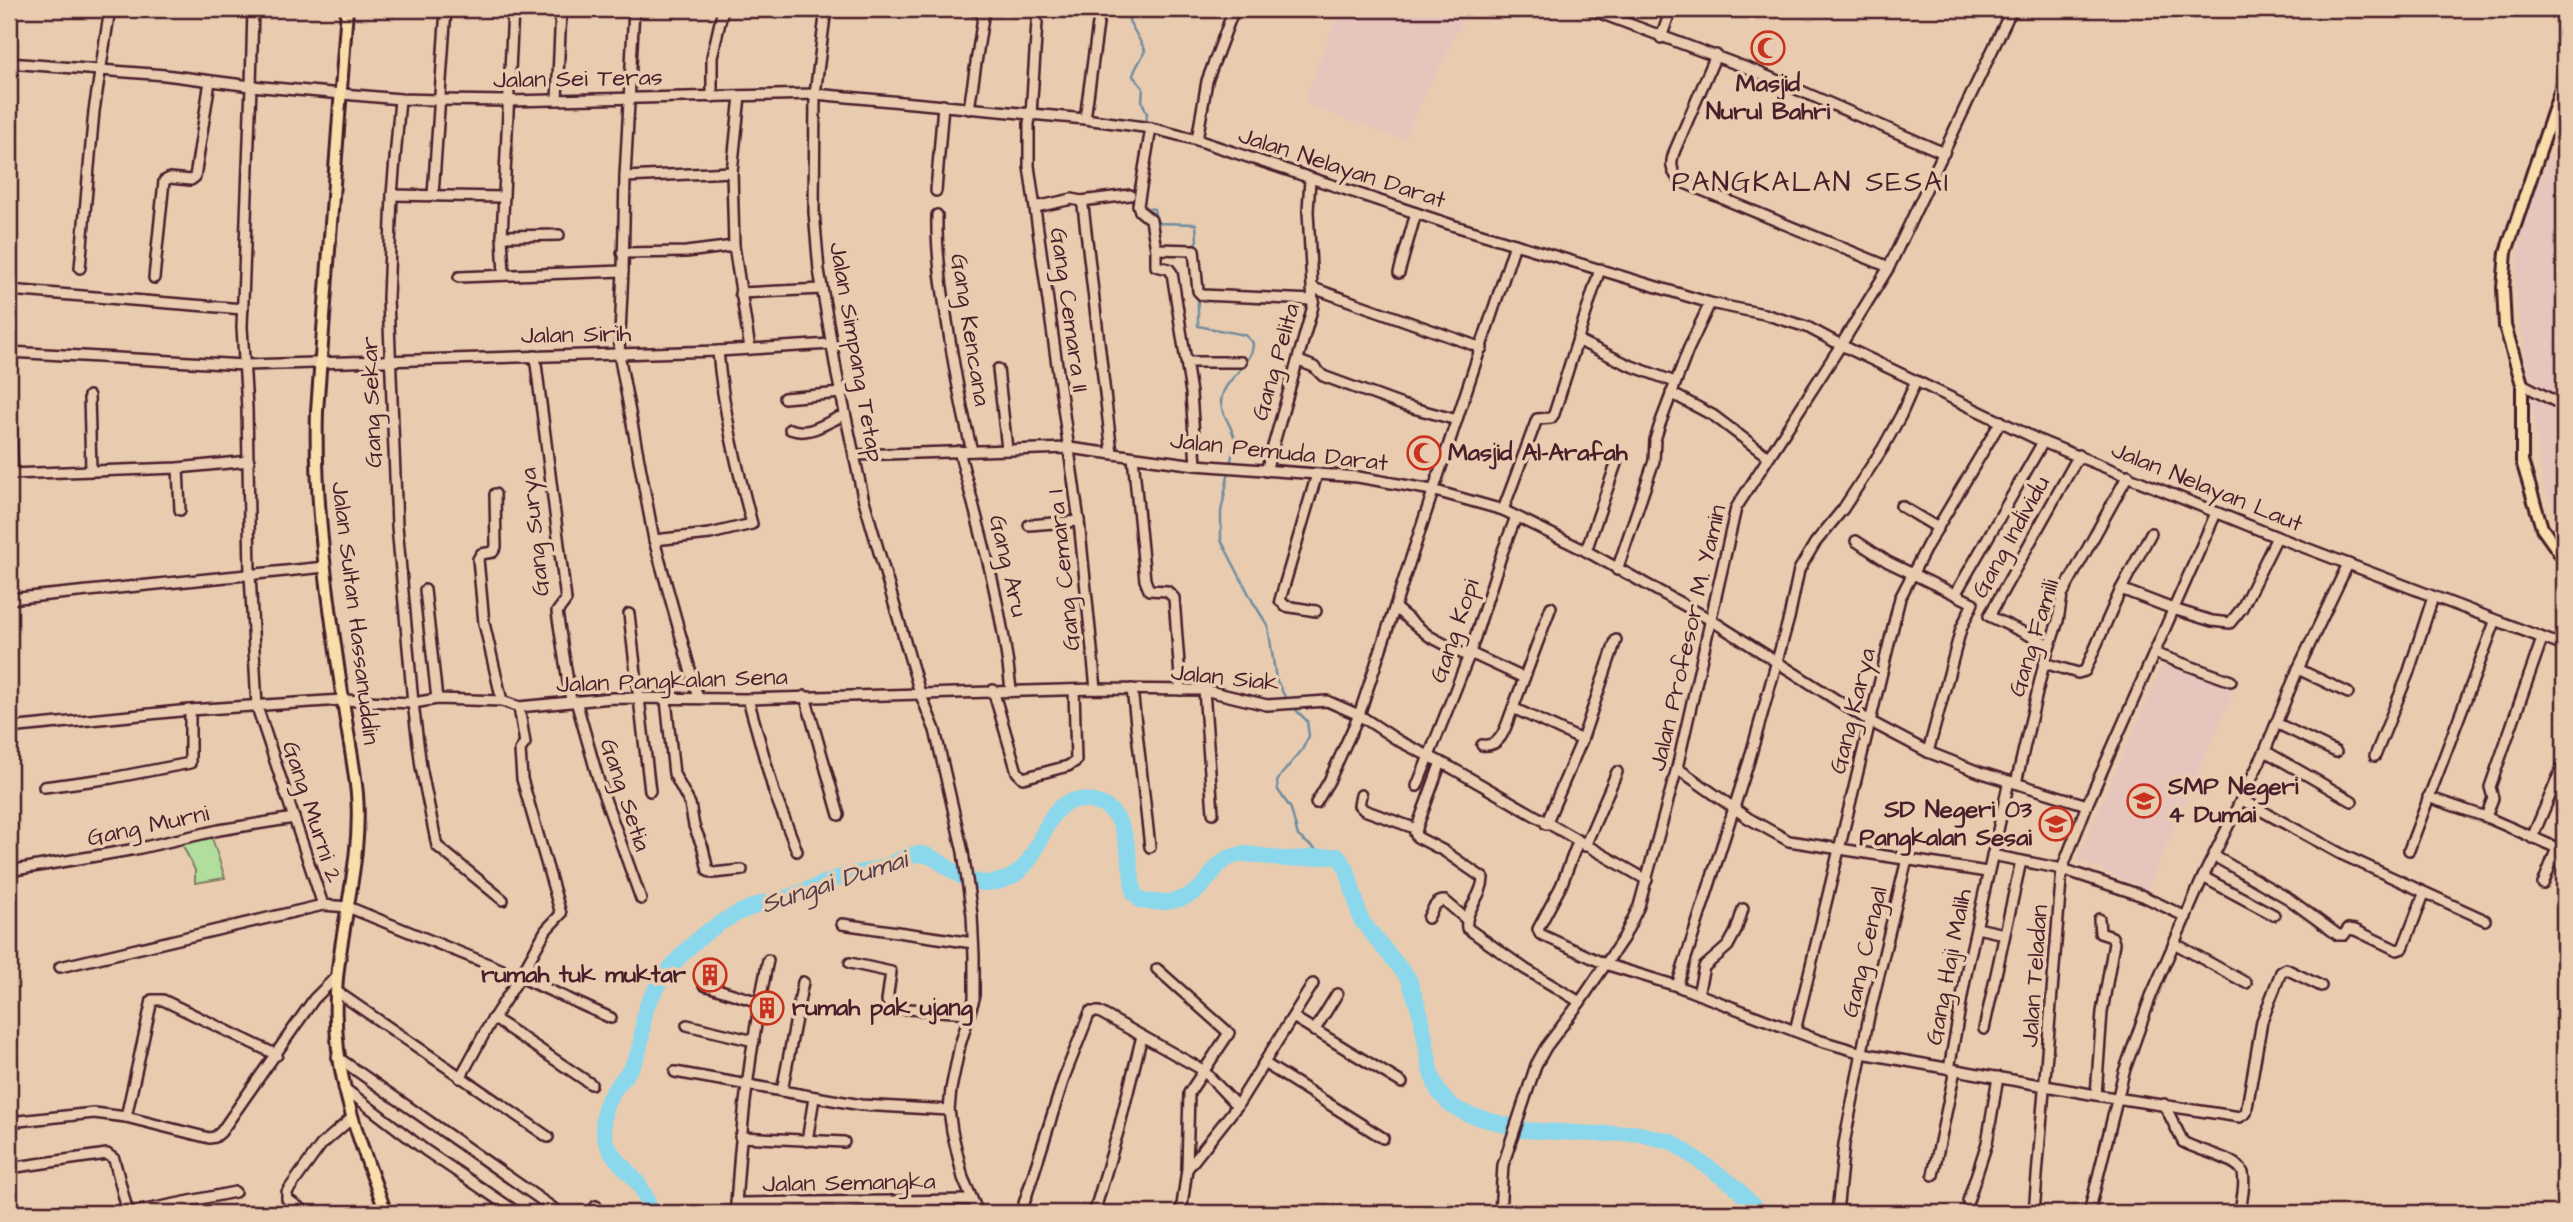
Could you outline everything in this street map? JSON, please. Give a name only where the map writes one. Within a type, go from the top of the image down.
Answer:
[{"type":"main road","name":"Jalan Sultan Hassanuddin","points":[[347,9],[316,447],[325,566],[357,810],[355,854],[337,976],[337,1057],[352,1118],[386,1213]]},
{"type":"main road","points":[[2564,80],[2511,239],[2505,265],[2503,299],[2505,326],[2522,384],[2520,447],[2524,471],[2542,528],[2564,559]]},
{"type":"street","points":[[80,268],[94,111],[110,9]]},
{"type":"street","name":"Gang Murni 2","points":[[253,9],[243,309],[250,574],[257,707],[323,905],[348,907],[520,977],[611,1018]]},
{"type":"street","points":[[433,195],[446,9]]},
{"type":"street","points":[[504,275],[502,236],[513,9]]},
{"type":"street","points":[[557,100],[561,9]]},
{"type":"street","points":[[634,9],[619,354],[654,540],[698,698]]},
{"type":"street","points":[[712,97],[712,57],[723,9]]},
{"type":"street","name":"Jalan Simpang Tetap","points":[[826,9],[815,94],[814,212],[822,289],[863,497],[920,693],[935,730],[963,852],[971,915],[974,999],[951,1090],[949,1110],[966,1201]]},
{"type":"street","points":[[968,9],[981,11],[984,17],[969,109]]},
{"type":"street","points":[[1085,119],[1100,9]]},
{"type":"street","points":[[1197,140],[1212,63],[1234,9]]},
{"type":"street","points":[[1589,9],[1661,38],[1716,55],[1944,153]]},
{"type":"street","points":[[1661,38],[1671,9]]},
{"type":"street","name":"Jalan Profesor M. Yamin","points":[[1500,1213],[1504,1160],[1542,1053],[1624,937],[1647,880],[1677,768],[1733,516],[1741,499],[1889,267],[2012,9]]},
{"type":"street","name":"Gang Cemara II","points":[[1037,22],[1028,150],[1069,448]]},
{"type":"street","points":[[1716,55],[1672,158],[1671,168],[1674,175],[1679,181],[1889,267]]},
{"type":"street","name":"Jalan Sei Teras","points":[[9,63],[100,69],[400,99],[509,101],[815,94]]},
{"type":"street","points":[[154,278],[164,181],[170,178],[191,180],[195,177],[210,81]]},
{"type":"street","name":"Jalan Nelayan Darat","points":[[815,94],[1150,127],[1416,213],[1710,303],[1798,324],[1841,345]]},
{"type":"street","points":[[740,96],[732,172],[734,246],[750,349]]},
{"type":"street","name":"Gang Sekar","points":[[400,99],[388,289],[390,359],[397,526],[421,767],[437,846],[503,900]]},
{"type":"street","points":[[936,191],[943,105]]},
{"type":"street","points":[[1150,127],[1138,207],[1150,217],[1157,268],[1171,271],[1187,362],[1196,465]]},
{"type":"street","points":[[625,177],[732,172]]},
{"type":"street","name":"Gang Pelita","points":[[1266,471],[1314,300],[1307,211],[1310,179]]},
{"type":"street","points":[[392,195],[504,197]]},
{"type":"street","points":[[1036,207],[1072,199],[1081,201],[1130,195]]},
{"type":"street","points":[[1081,201],[1112,453]]},
{"type":"street","points":[[1399,273],[1416,213]]},
{"type":"street","name":"Gang Kencana","points":[[937,215],[936,238],[941,281],[956,378],[972,451]]},
{"type":"street","points":[[502,236],[559,235]]},
{"type":"street","points":[[1316,803],[1359,715],[1516,244]]},
{"type":"street","points":[[622,253],[686,252],[734,246]]},
{"type":"street","points":[[1156,249],[1195,251],[1198,291],[1205,296],[1314,300]]},
{"type":"street","points":[[1503,510],[1536,419],[1551,418],[1554,414],[1600,269]]},
{"type":"street","points":[[459,277],[623,271]]},
{"type":"street","points":[[1313,288],[1482,348]]},
{"type":"street","points":[[740,293],[822,289]]},
{"type":"street","points":[[9,290],[243,309]]},
{"type":"street","points":[[1617,570],[1654,461],[1656,435],[1675,382],[1710,303]]},
{"type":"street","points":[[1579,341],[1629,365],[1675,382]]},
{"type":"street","name":"Jalan Sirih","points":[[9,352],[244,365],[718,351],[831,344]]},
{"type":"street","name":"Jalan Nelayan Laut","points":[[1841,345],[2043,442],[2277,537],[2564,646]]},
{"type":"street","points":[[654,540],[710,534],[752,524],[735,458],[718,351]]},
{"type":"street","name":"Gang Surya","points":[[535,356],[566,600],[557,612],[574,701]]},
{"type":"street","points":[[1299,361],[1314,367],[1323,376],[1402,405],[1457,420]]},
{"type":"street","points":[[1187,362],[1241,362]]},
{"type":"street","points":[[998,369],[1007,449]]},
{"type":"street","points":[[1677,986],[1732,806],[1749,761],[1789,618],[1799,570],[1815,543],[1843,509],[1883,448],[1916,381]]},
{"type":"street","points":[[2522,384],[2564,406]]},
{"type":"street","points":[[784,398],[841,393]]},
{"type":"street","points":[[1671,393],[1714,416],[1768,456]]},
{"type":"street","points":[[89,396],[92,470]]},
{"type":"street","points":[[790,429],[802,432],[814,430],[845,415]]},
{"type":"street","points":[[10,420],[11,474],[178,468],[249,461]]},
{"type":"street","name":"Gang Karya","points":[[1795,1031],[1897,608],[1912,573],[2001,421]]},
{"type":"street","points":[[1956,593],[2043,442]]},
{"type":"street","name":"Jalan Pemuda Darat","points":[[854,455],[1069,448],[1196,465],[1359,477],[1432,490],[1503,510],[1586,551],[1711,620],[1871,722],[1928,752],[2087,805]]},
{"type":"street","name":"Gang Cemara I","points":[[1069,448],[1096,689]]},
{"type":"street","name":"Gang Aru","points":[[959,451],[996,595],[1011,690]]},
{"type":"street","name":"Gang Individu","points":[[2050,645],[1989,616],[2079,455]]},
{"type":"street","points":[[1133,457],[1145,580],[1149,590],[1167,591],[1174,598],[1181,690]]},
{"type":"street","points":[[1586,551],[1618,458]]},
{"type":"street","points":[[178,468],[180,510]]},
{"type":"street","points":[[1317,474],[1280,600],[1285,606],[1317,611]]},
{"type":"street","name":"Gang Famili","points":[[1992,855],[2058,621],[2062,595],[2128,475]]},
{"type":"street","points":[[495,494],[496,547],[493,552],[481,554],[478,559],[484,623],[502,701]]},
{"type":"street","points":[[1901,506],[1938,528]]},
{"type":"street","name":"Jalan Teladan","points":[[2034,1213],[2062,869],[2087,805],[2216,513]]},
{"type":"street","name":"Gang Kopi","points":[[1417,786],[1469,655],[1516,517]]},
{"type":"street","points":[[1029,525],[1079,521]]},
{"type":"street","points":[[2044,663],[2078,673],[2085,671],[2121,589],[2151,533]]},
{"type":"street","points":[[2121,589],[2173,609],[2224,623],[2234,620],[2277,537]]},
{"type":"street","points":[[1856,541],[1888,562],[1972,602],[1973,606],[1961,629],[1928,752]]},
{"type":"street","points":[[2089,1213],[2117,1098],[2139,1028],[2203,877],[2265,751],[2298,669],[2348,564]]},
{"type":"street","points":[[9,599],[325,566]]},
{"type":"street","points":[[425,590],[437,699]]},
{"type":"street","points":[[2375,756],[2408,674],[2433,597]]},
{"type":"street","points":[[1482,745],[1490,746],[1499,741],[1551,607]]},
{"type":"street","points":[[1395,608],[1429,636],[1524,678]]},
{"type":"street","points":[[629,614],[650,790]]},
{"type":"street","points":[[2409,850],[2496,622]]},
{"type":"street","points":[[2486,817],[2493,798],[2490,787],[2542,639]]},
{"type":"street","points":[[1546,824],[1582,740],[1616,640]]},
{"type":"street","points":[[2154,653],[2231,681]]},
{"type":"street","points":[[2298,669],[2348,693]]},
{"type":"street","points":[[993,690],[1017,772],[1023,778],[1068,766],[1076,761],[1074,690]]},
{"type":"street","name":"Jalan Siak","points":[[920,693],[993,690],[1204,690],[1267,705],[1335,702],[1647,880]]},
{"type":"street","points":[[1132,690],[1150,847]]},
{"type":"street","points":[[1204,690],[1213,813]]},
{"type":"street","name":"Jalan Pangkalan Sena","points":[[9,728],[190,710],[342,700],[413,703],[437,699],[502,701],[519,707],[639,698],[748,699],[920,693]]},
{"type":"street","points":[[805,696],[839,815]]},
{"type":"street","points":[[748,699],[774,792],[797,851]]},
{"type":"street","points":[[666,700],[674,774],[690,804],[708,871],[713,873],[742,870]]},
{"type":"street","name":"Gang Setia","points":[[574,701],[599,782],[641,899]]},
{"type":"street","points":[[460,1078],[546,930],[561,914],[522,779],[520,750],[525,743],[519,707]]},
{"type":"street","points":[[1513,708],[1557,726],[1582,740]]},
{"type":"street","points":[[44,787],[112,778],[190,763],[190,710]]},
{"type":"street","points":[[2276,723],[2336,752]]},
{"type":"street","points":[[2265,751],[2352,801]]},
{"type":"street","points":[[1441,762],[1415,833],[1417,837],[1444,851],[1483,878],[1482,888],[1466,919],[1467,928],[1525,969],[1580,1002]]},
{"type":"street","points":[[2532,838],[2564,762]]},
{"type":"street","points":[[1677,768],[1748,818],[1789,841],[1987,872]]},
{"type":"street","points":[[1617,772],[1538,932],[1554,942],[1605,964],[1677,986],[1862,1054],[2046,1087],[2235,1117],[2243,1116],[2262,1020],[2281,972],[2286,969],[2321,986]]},
{"type":"street","points":[[1361,795],[1359,805],[1364,810],[1417,829]]},
{"type":"street","points":[[2428,797],[2486,817],[2561,851],[2543,884]]},
{"type":"street","points":[[2242,800],[2343,855],[2485,920]]},
{"type":"street","name":"Gang Murni","points":[[9,871],[294,818]]},
{"type":"street","points":[[1992,855],[2062,869],[2143,896],[2186,917]]},
{"type":"street","name":"Gang Haji Malih","points":[[1933,1175],[1992,855]]},
{"type":"street","points":[[2214,856],[2289,899],[2338,934],[2344,935],[2348,929],[2355,930],[2397,950],[2404,946],[2424,894]]},
{"type":"street","name":"Gang Cengal","points":[[1838,1213],[1844,1144],[1907,859]]},
{"type":"street","points":[[1984,1029],[2021,862]]},
{"type":"street","points":[[2203,877],[2274,915]]},
{"type":"street","points":[[1428,918],[1436,903],[1440,901],[1466,919]]},
{"type":"street","points":[[60,967],[323,905]]},
{"type":"street","points":[[1698,994],[1704,967],[1728,946],[1743,909]]},
{"type":"street","points":[[2096,1095],[2102,1012],[2114,943],[2112,937],[2100,933],[2099,919]]},
{"type":"street","points":[[842,924],[973,943]]},
{"type":"street","points":[[1977,928],[2004,934]]},
{"type":"street","points":[[2174,943],[2246,983]]},
{"type":"street","points":[[736,1209],[740,1137],[759,1002],[768,960]]},
{"type":"street","points":[[850,963],[891,972],[887,1001],[892,1008],[969,1013]]},
{"type":"street","points":[[1157,969],[1228,1031],[1228,1036],[1188,1095],[1187,1169],[1181,1213]]},
{"type":"street","points":[[9,1122],[94,1113],[126,1117],[209,1138],[215,1137],[277,1055],[314,999],[337,976]]},
{"type":"street","points":[[782,1091],[803,982]]},
{"type":"street","points":[[1187,1169],[1237,1106],[1313,984]]},
{"type":"street","points":[[704,985],[759,1002]]},
{"type":"street","points":[[336,991],[548,1138]]},
{"type":"street","points":[[1314,1031],[1337,994]]},
{"type":"street","points":[[126,1117],[152,1000],[163,1000],[277,1055]]},
{"type":"street","points":[[1021,1213],[1065,1075],[1088,1014],[1094,1011],[1203,1070],[1237,1106]]},
{"type":"street","points":[[1293,1017],[1402,1083]]},
{"type":"street","points":[[493,1018],[592,1084]]},
{"type":"street","points":[[687,1026],[754,1041]]},
{"type":"street","points":[[1094,1213],[1142,1035]]},
{"type":"street","points":[[337,1057],[549,1210],[560,1213]]},
{"type":"street","points":[[1264,1063],[1383,1138]]},
{"type":"street","points":[[675,1072],[861,1105],[949,1110]]},
{"type":"street","points":[[1968,1201],[1987,1143],[1998,1077]]},
{"type":"street","points":[[344,1088],[425,1150],[518,1213]]},
{"type":"street","points":[[807,1141],[814,1098]]},
{"type":"street","points":[[2164,1104],[2183,1142],[2234,1163],[2242,1170],[2244,1177],[2240,1213]]},
{"type":"street","points":[[307,1213],[292,1205],[285,1196],[321,1145],[352,1118]]},
{"type":"street","points":[[740,1137],[844,1142]]},
{"type":"street","points":[[9,1168],[107,1154],[114,1159],[129,1213],[235,1192]]},
{"type":"street","points":[[961,1213],[966,1201],[978,1213]]},
{"type":"street","name":"Jalan Semangka","points":[[736,1209],[966,1201]]},
{"type":"shaded area","points":[[1339,9],[1469,9],[1403,140],[1304,103]]},
{"type":"shaded area","points":[[2564,122],[2564,527],[2544,488],[2515,286],[2522,222]]},
{"type":"shaded area","name":"SMP Negeri 4 Dumai","points":[[2165,659],[2234,690],[2147,890],[2077,859]]},
{"type":"green space","points":[[211,835],[225,878],[195,883],[195,870],[181,842]]},
{"type":"green space","points":[[1448,1202],[1470,1212],[1501,1205],[1555,1213],[1444,1213]]},
{"type":"waterway","points":[[1130,9],[1129,21],[1145,50],[1133,76],[1143,88],[1146,125]]},
{"type":"waterway","points":[[1135,197],[1139,172]]},
{"type":"waterway","points":[[1141,207],[1154,209],[1156,221],[1159,223],[1196,224],[1197,240],[1193,247]]},
{"type":"waterway","points":[[1198,294],[1198,326],[1245,335],[1253,343],[1248,360],[1222,395],[1223,412],[1235,440],[1221,512],[1221,540],[1268,626],[1276,679],[1287,701]]},
{"type":"waterway","points":[[1292,706],[1307,721],[1309,736],[1302,750],[1281,775],[1277,782],[1278,790],[1291,809],[1298,836],[1323,855]]},
{"type":"waterway","name":"Sungai Dumai","points":[[650,1213],[641,1188],[607,1144],[603,1119],[608,1099],[636,1058],[649,1001],[669,970],[694,943],[723,921],[757,905],[790,897],[912,855],[923,854],[933,858],[962,877],[974,881],[988,883],[1004,880],[1019,871],[1030,858],[1054,814],[1065,804],[1079,800],[1100,804],[1110,810],[1117,819],[1126,842],[1134,893],[1141,901],[1165,902],[1187,896],[1201,887],[1222,863],[1237,855],[1252,854],[1282,859],[1338,856],[1347,869],[1361,920],[1409,979],[1421,1016],[1431,1073],[1438,1091],[1450,1105],[1467,1114],[1523,1130],[1635,1133],[1672,1142],[1735,1186],[1760,1213]]},
{"type":"place","name":"Masjid Nurul Bahri","points":[[1768,48]]},
{"type":"place","name":"Masjid Al-Arafah","points":[[1424,453]]},
{"type":"place","name":"SMP Negeri 4 Dumai","points":[[2144,801]]},
{"type":"place","name":"SD Negeri 03 Pangkalan Sesai","points":[[2056,824]]},
{"type":"place","name":"rumah tuk muktar","points":[[710,975]]},
{"type":"place","name":"rumah pak ujang","points":[[767,1008]]},
{"type":"district","name":"PANGKALAN SESAI","points":[[1811,182]]}]
